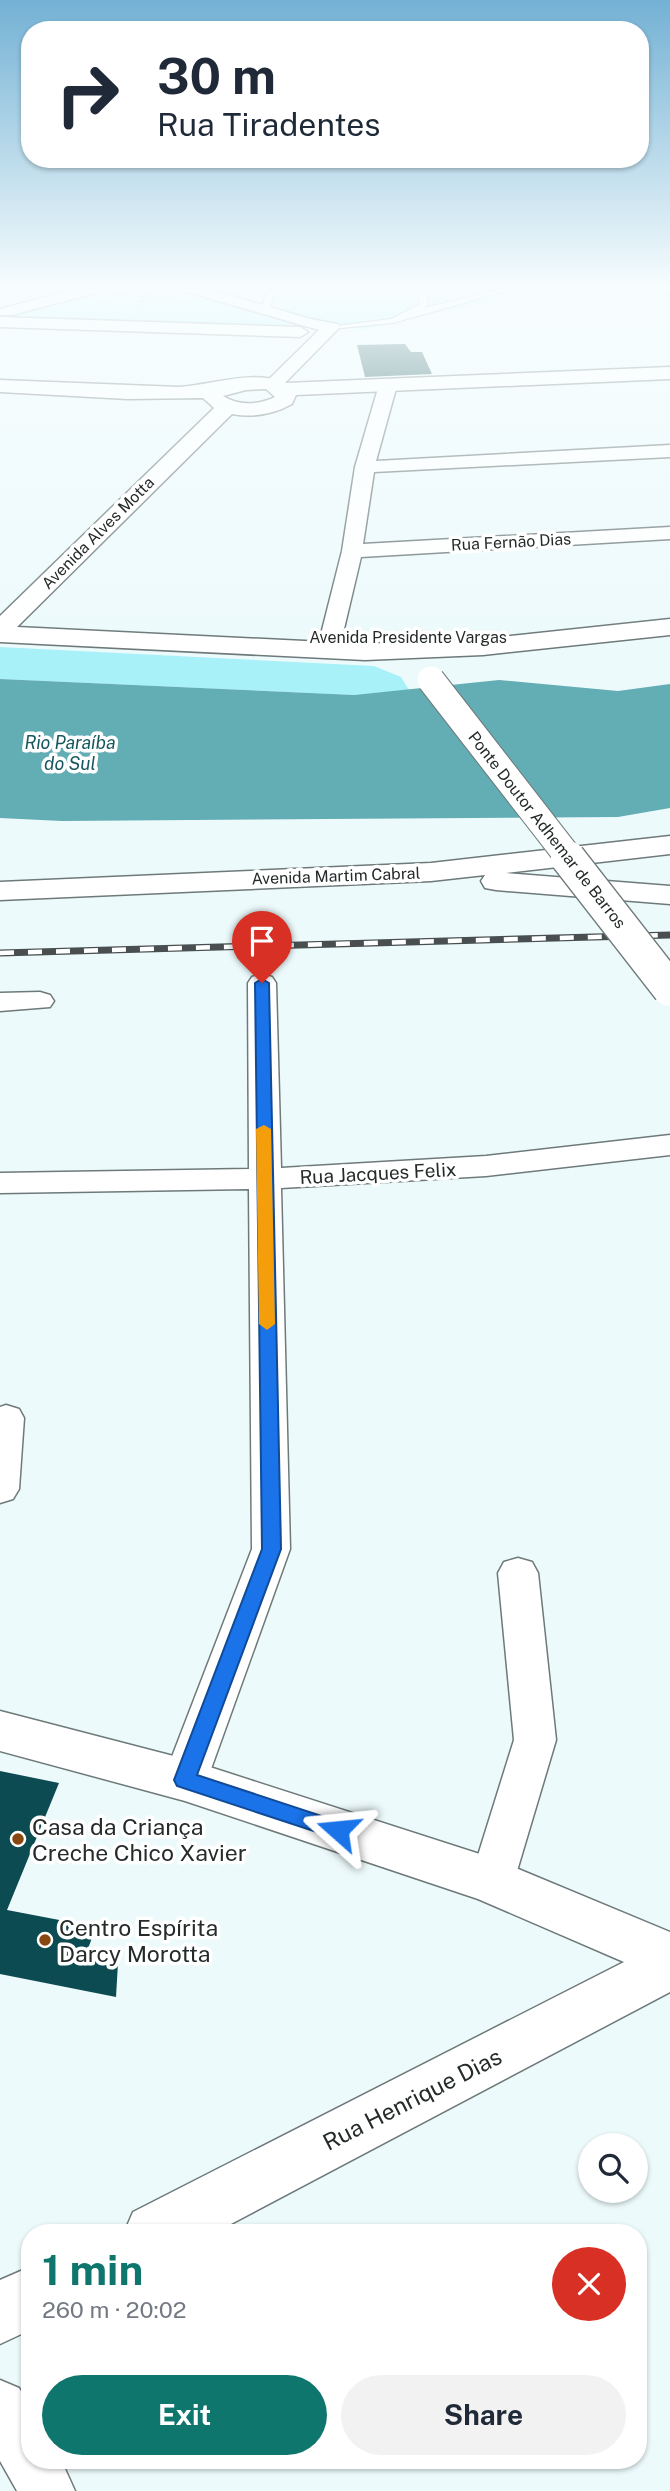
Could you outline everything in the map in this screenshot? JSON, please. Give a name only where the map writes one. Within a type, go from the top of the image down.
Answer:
[{"type":"street","name":"Avenida Alves Motta","points":[[0,632],[127,505],[215,405]]},
{"type":"street","points":[[239,405],[252,409],[272,405]]},
{"type":"street","points":[[329,642],[352,551],[365,467],[383,405]]},
{"type":"street","name":"Avenida Alves Motta","points":[[127,505],[155,509],[252,409]]},
{"type":"street","points":[[365,467],[670,451]]},
{"type":"street","name":"Rua Fernão Dias","points":[[352,551],[670,534]]},
{"type":"street","name":"Avenida Alves Motta","points":[[33,635],[52,616]]},
{"type":"street","name":"Avenida Presidente Vargas","points":[[329,642],[365,652],[419,659],[556,637],[670,626]]},
{"type":"street","name":"Avenida Presidente Vargas","points":[[0,632],[217,644],[329,642],[419,659]]},
{"type":"street","name":"Ponte Doutor Adhemar de Barros","points":[[419,659],[670,989]]},
{"type":"street","name":"Avenida Martim Cabral","points":[[0,891],[431,873],[666,854]]},
{"type":"street","points":[[431,873],[526,884],[670,895]]},
{"type":"street","points":[[185,1780],[271,1549],[262,983]]},
{"type":"street","points":[[0,1002],[40,1001]]},
{"type":"street","name":"Rua Jacques Felix","points":[[0,1183],[264,1179],[486,1166],[670,1145]]},
{"type":"street","points":[[0,1489],[6,1418]]},
{"type":"street","points":[[492,1881],[535,1740],[519,1573]]},
{"type":"street","points":[[0,1731],[185,1780],[492,1881],[670,1957]]},
{"type":"street","name":"Rua Henrique Dias","points":[[171,2224],[670,1965]]},
{"type":"street","points":[[0,2313],[21,2302]]},
{"type":"street","points":[[0,2407],[21,2444]]},
{"type":"street","points":[[35,2469],[47,2491]]},
{"type":"shaded area","points":[[0,647],[374,666],[401,677],[409,690],[354,695],[0,679]]},
{"type":"water","name":"Rio Paraíba do Sul","points":[[0,679],[354,695],[499,680],[618,691],[670,684],[670,808],[618,817],[62,821],[0,818]]},
{"type":"building","name":"Centro Espírita Darcy Morotta","points":[[0,1771],[59,1783],[7,1910],[96,1927],[86,1954],[118,1963],[116,1997],[0,1974]]},
{"type":"railway","points":[[0,953],[670,935]]},
{"type":"slow traffic","points":[[264,1129],[267,1324]]},
{"type":"place","name":"Casa da Criança Creche Chico Xavier","points":[[18,1839]]},
{"type":"place","name":"Centro Espírita Darcy Morotta","points":[[45,1940]]},
{"type":"route","points":[[262,983],[271,1549],[185,1780],[338,1830]]}]
